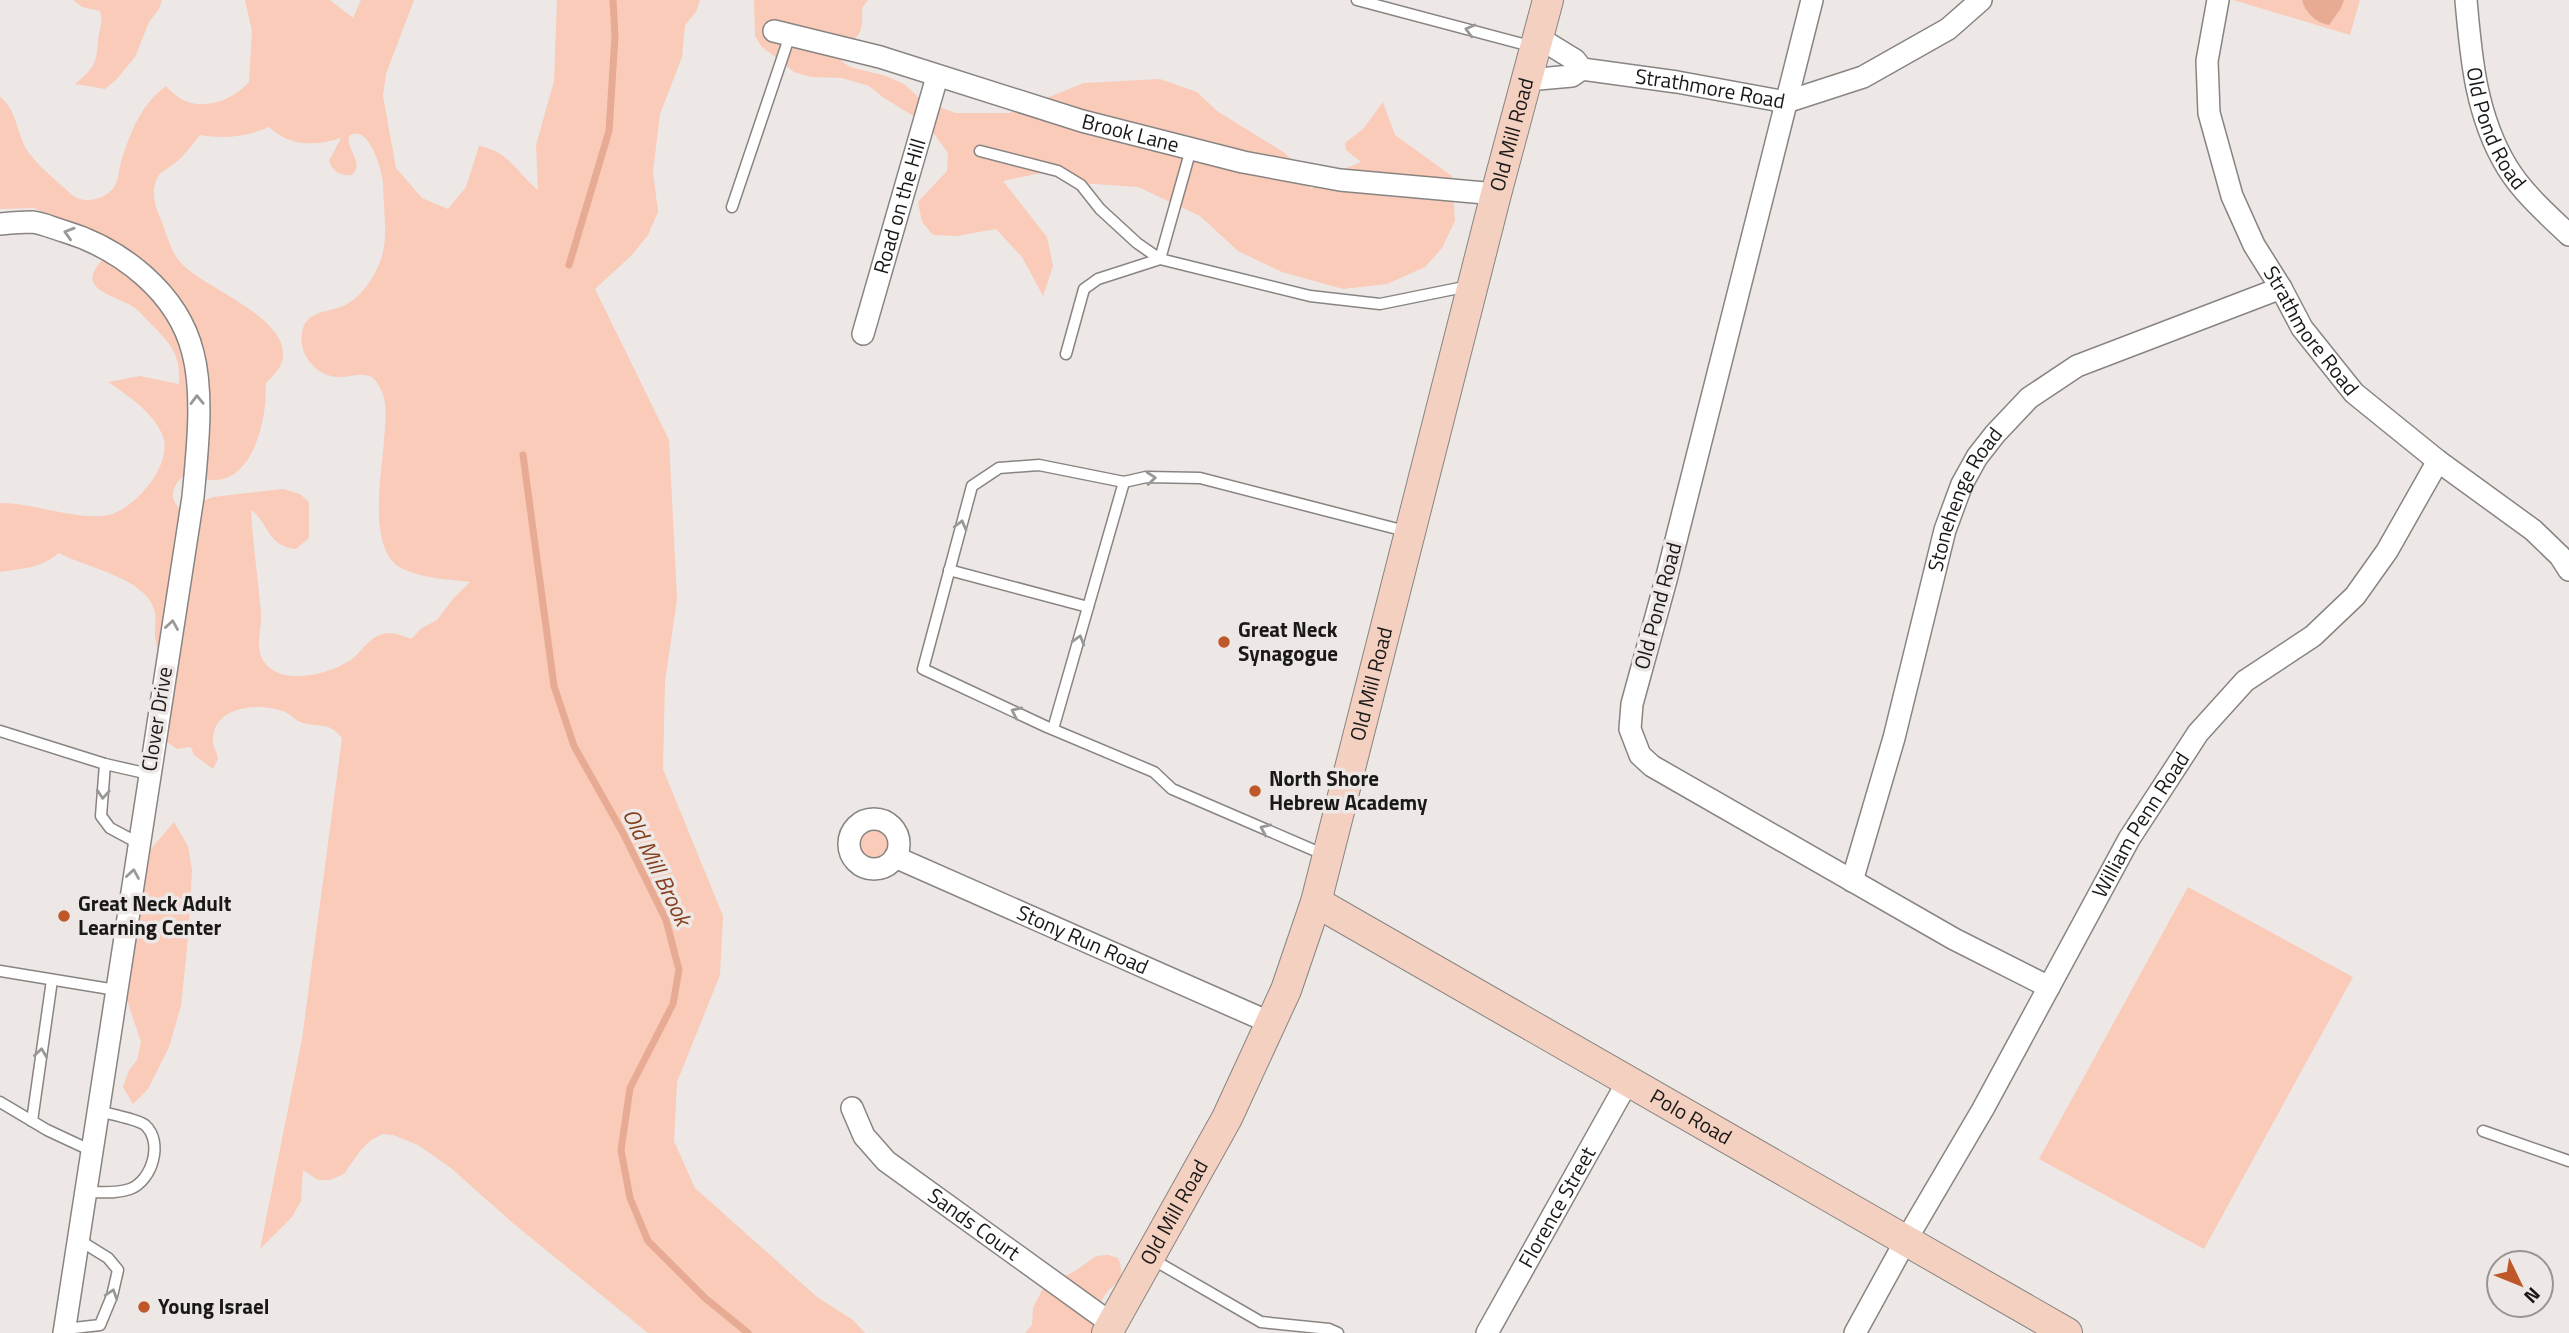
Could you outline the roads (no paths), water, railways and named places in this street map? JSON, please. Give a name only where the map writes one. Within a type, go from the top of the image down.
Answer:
[{"type":"street","name":"Old Mill Road","points":[[1109,1329],[1227,1118],[1286,990],[1316,902],[1548,0]]},
{"type":"street","name":"Old Pond Road","points":[[1812,0],[1666,580],[1632,704],[1630,729],[1640,755],[1652,766],[1954,939],[2049,988]]},
{"type":"street","name":"Strathmore Road","points":[[1527,80],[1572,76],[1581,69],[1677,82],[1786,102],[1863,77],[1948,29],[1981,0]]},
{"type":"street","name":"Strathmore Road","points":[[2218,0],[2207,61],[2209,113],[2232,196],[2254,245],[2302,328],[2354,393],[2438,461],[2533,530],[2560,556],[2569,570]]},
{"type":"street","name":"Old Pond Road","points":[[2466,0],[2472,72],[2489,134],[2508,169],[2546,213],[2569,234]]},
{"type":"street","name":"Brook Lane","points":[[782,33],[880,57],[1082,121],[1243,162],[1340,180],[1496,194]]},
{"type":"street","points":[[1538,43],[1575,60],[1581,69]]},
{"type":"street","name":"Road on the Hill","points":[[863,334],[937,77]]},
{"type":"street","name":"Clover Drive","points":[[0,223],[34,222],[86,238],[119,256],[163,294],[178,314],[193,353],[197,379],[198,445],[193,497],[64,1331]]},
{"type":"street","name":"Stonehenge Road","points":[[1852,881],[1894,738],[1945,530],[1962,484],[1977,457],[2029,398],[2077,366],[2281,288]]},
{"type":"street","name":"William Penn Road","points":[[1855,1333],[1983,1109],[2129,839],[2198,733],[2245,681],[2313,636],[2355,596],[2387,551],[2438,461]]},
{"type":"street","name":"Stony Run Road","points":[[895,856],[1271,1023]]},
{"type":"street","name":"Polo Road","points":[[1316,902],[2067,1333]]},
{"type":"street","name":"Florence Street","points":[[1487,1333],[1628,1081]]},
{"type":"street","name":"Sands Court","points":[[852,1108],[864,1136],[886,1161],[1109,1329]]},
{"type":"lane","points":[[1357,0],[1538,43]]},
{"type":"lane","points":[[732,207],[782,33]]},
{"type":"lane","points":[[1160,259],[1191,149]]},
{"type":"lane","points":[[980,151],[1058,171],[1081,185],[1100,209],[1127,235],[1160,259],[1310,296],[1380,304],[1473,286]]},
{"type":"lane","points":[[1066,354],[1084,289],[1098,279],[1160,259]]},
{"type":"lane","points":[[1327,856],[1172,789],[1154,772],[923,669],[972,486],[999,468],[1039,465],[1124,482],[1146,477],[1200,478],[1410,532]]},
{"type":"lane","points":[[1053,729],[1124,482]]},
{"type":"lane","points":[[949,570],[1088,607]]},
{"type":"lane","points":[[0,731],[105,764],[149,774]]},
{"type":"lane","points":[[105,764],[101,816],[110,828],[138,843]]},
{"type":"lane","points":[[0,971],[116,990]]},
{"type":"lane","points":[[32,1121],[52,980]]},
{"type":"lane","points":[[0,1102],[92,1151]]},
{"type":"lane","points":[[86,1192],[111,1192],[132,1188],[147,1176],[154,1155],[152,1136],[144,1124],[98,1111]]},
{"type":"lane","points":[[2483,1131],[2569,1161]]},
{"type":"lane","points":[[64,1331],[100,1325],[112,1296],[118,1270],[108,1258],[79,1240]]},
{"type":"lane","points":[[1150,1257],[1261,1322],[1329,1329],[1338,1333]]},
{"type":"waterway","name":"Old Mill Brook","points":[[569,265],[609,131],[615,36],[613,0]]},
{"type":"waterway","name":"Old Mill Brook","points":[[523,455],[554,686],[574,746],[623,833],[666,920],[679,970],[673,1004],[630,1088],[621,1150],[630,1198],[648,1241],[705,1298],[748,1333]]},
{"type":"place","name":"Great Neck Synagogue","points":[[1224,642]]},
{"type":"place","name":"North Shore Hebrew Academy","points":[[1255,791]]},
{"type":"place","name":"Great Neck Adult Learning Center","points":[[64,916]]},
{"type":"place","name":"Young Israel","points":[[144,1307]]}]
